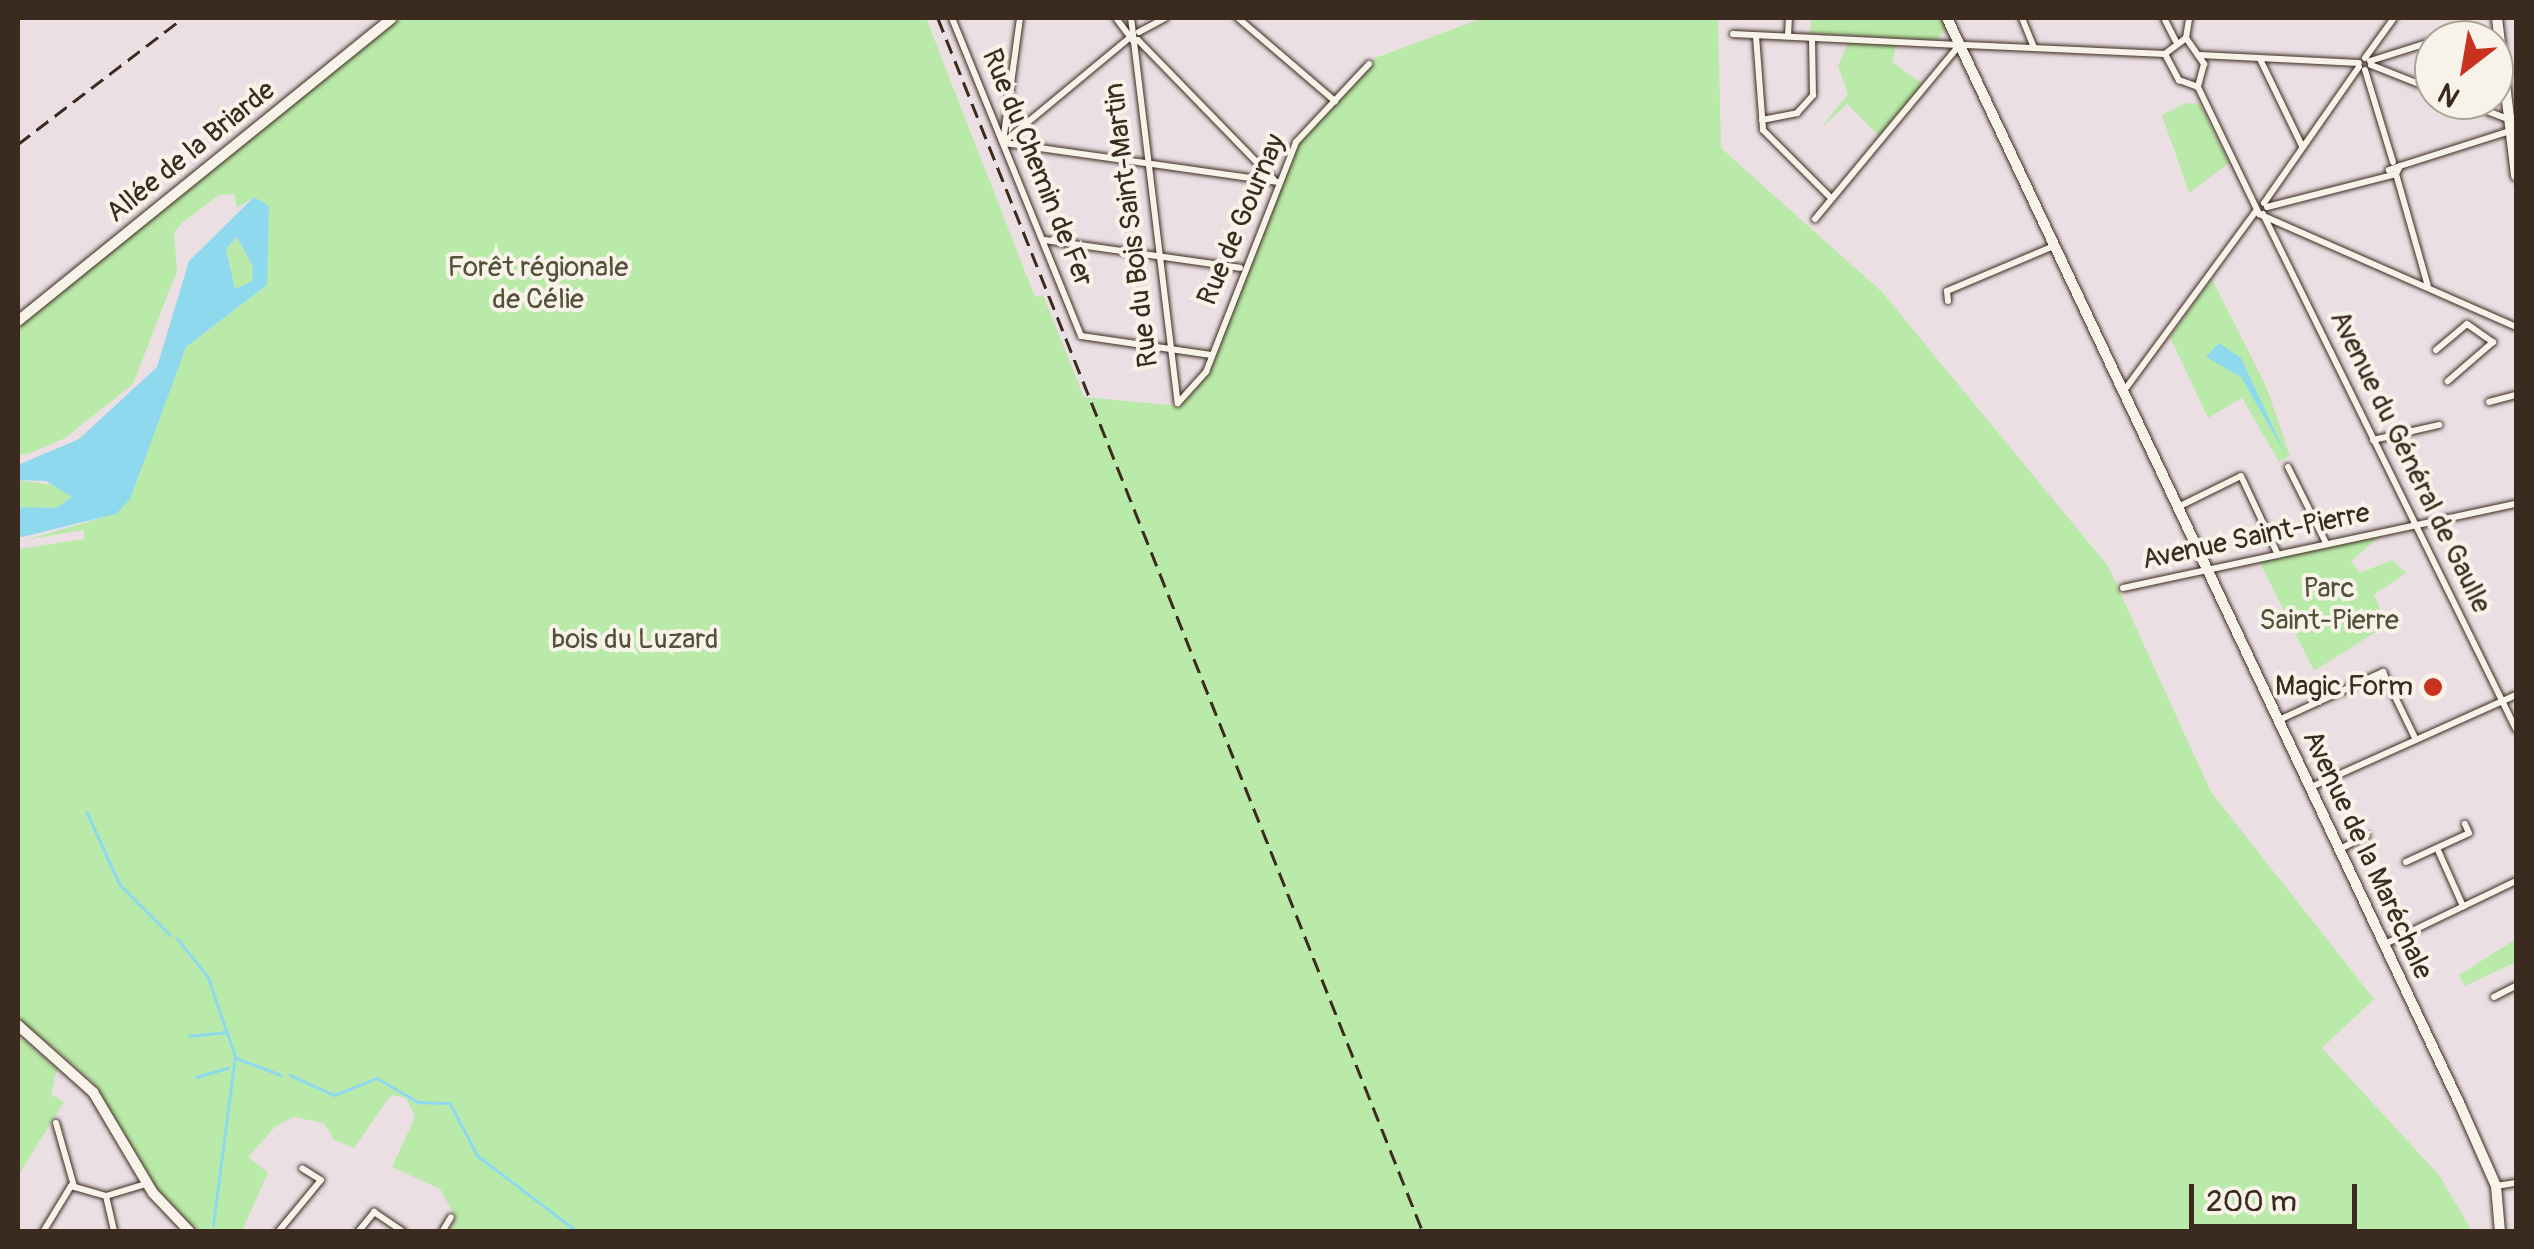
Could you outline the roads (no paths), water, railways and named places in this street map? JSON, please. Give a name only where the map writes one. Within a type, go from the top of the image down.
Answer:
[{"type":"street","name":"Allée de la Briarde","points":[[18,321],[392,18]]},
{"type":"street","name":"Rue du Chemin de Fer","points":[[952,18],[1081,336],[1169,349]]},
{"type":"street","points":[[1003,143],[1020,18]]},
{"type":"street","points":[[1116,18],[1276,181]]},
{"type":"street","name":"Rue du Bois Saint-Martin","points":[[1130,18],[1176,402]]},
{"type":"street","points":[[1003,143],[1133,35],[1165,18]]},
{"type":"street","points":[[1238,18],[1335,100]]},
{"type":"street","points":[[1788,36],[1789,18]]},
{"type":"street","name":"Avenue de la Maréchale","points":[[1947,18],[2496,1186],[2500,1232]]},
{"type":"street","points":[[2022,18],[2034,48]]},
{"type":"street","points":[[2164,18],[2175,40]]},
{"type":"street","points":[[2165,54],[2179,80],[2198,87],[2200,56],[2186,38],[2189,18]]},
{"type":"street","points":[[2122,389],[2262,209],[2394,18]]},
{"type":"street","points":[[1733,34],[2165,54]]},
{"type":"street","points":[[1756,36],[1762,120],[1768,139],[1831,198]]},
{"type":"street","points":[[1762,120],[1798,113],[1813,95],[1812,38]]},
{"type":"street","points":[[2165,54],[2175,40],[2186,38]]},
{"type":"street","points":[[1815,218],[1959,46]]},
{"type":"street","points":[[2365,64],[2414,47]]},
{"type":"street","points":[[2200,56],[2365,64],[2414,82]]},
{"type":"street","points":[[2260,58],[2302,146]]},
{"type":"street","name":"Rue de Gournay","points":[[1176,402],[1198,389],[1240,268],[1296,142],[1369,64]]},
{"type":"street","points":[[2365,64],[2428,286]]},
{"type":"street","name":"Avenue du Général de Gaulle","points":[[2198,87],[2262,209],[2516,729]]},
{"type":"street","points":[[2501,120],[2510,124]]},
{"type":"street","points":[[2510,120],[2516,176]]},
{"type":"street","points":[[2262,209],[2394,168],[2510,124]]},
{"type":"street","points":[[1003,143],[1276,181]]},
{"type":"street","points":[[2262,209],[2516,327]]},
{"type":"street","points":[[1043,240],[1240,268]]},
{"type":"street","points":[[1948,302],[1947,291],[2054,246]]},
{"type":"street","points":[[2474,318],[2482,311]]},
{"type":"street","points":[[2436,350],[2468,324],[2492,342],[2448,381]]},
{"type":"street","points":[[1169,349],[1212,356]]},
{"type":"street","points":[[2489,402],[2516,395]]},
{"type":"street","points":[[2373,440],[2439,426]]},
{"type":"street","points":[[2288,468],[2326,543]]},
{"type":"street","points":[[2178,507],[2241,476],[2278,554]]},
{"type":"street","name":"Avenue Saint-Pierre","points":[[2123,588],[2516,504]]},
{"type":"street","points":[[2278,720],[2383,672],[2415,738]]},
{"type":"street","points":[[2309,788],[2502,697],[2516,695]]},
{"type":"street","points":[[2406,862],[2469,833],[2465,824]]},
{"type":"street","points":[[2339,849],[2368,835]]},
{"type":"street","points":[[2436,848],[2464,906]]},
{"type":"street","points":[[2385,944],[2516,882]]},
{"type":"street","points":[[2494,997],[2516,986]]},
{"type":"street","points":[[18,1024],[93,1092],[148,1184],[190,1232]]},
{"type":"street","points":[[43,1232],[74,1186],[56,1122]]},
{"type":"street","points":[[278,1232],[320,1180],[302,1168]]},
{"type":"street","points":[[2496,1186],[2516,1183]]},
{"type":"street","points":[[74,1186],[106,1196],[148,1184]]},
{"type":"street","points":[[106,1196],[114,1232]]},
{"type":"street","points":[[358,1232],[374,1212],[404,1232]]},
{"type":"street","points":[[442,1232],[451,1216]]},
{"type":"water","points":[[254,197],[269,206],[267,285],[186,347],[130,499],[116,514],[18,538],[18,507],[56,508],[72,497],[46,481],[18,480],[18,465],[79,439],[157,367],[189,261]],"holes":[[[237,237],[253,267],[252,281],[235,289],[226,249]]]},
{"type":"water","points":[[2219,343],[2241,358],[2286,455],[2241,377],[2206,357]]},
{"type":"waterway","points":[[87,812],[120,885],[170,935]]},
{"type":"waterway","points":[[177,938],[208,977],[236,1058],[281,1075]]},
{"type":"waterway","points":[[189,1036],[227,1032]]},
{"type":"waterway","points":[[213,1225],[235,1056]]},
{"type":"waterway","points":[[196,1077],[228,1068]]},
{"type":"waterway","points":[[290,1075],[334,1095],[377,1078],[418,1102],[450,1103],[478,1156],[578,1232]]},
{"type":"railway","points":[[18,144],[183,18]]},
{"type":"railway","points":[[938,18],[1423,1232]]},
{"type":"place","name":"Magic Form","points":[[2433,687]]},
{"type":"park label","name":"Forêt régionale de Célie","points":[[538,284]]},
{"type":"park label","name":"Parc Saint-Pierre","points":[[2329,605]]},
{"type":"park label","name":"bois du Luzard","points":[[635,640]]}]
